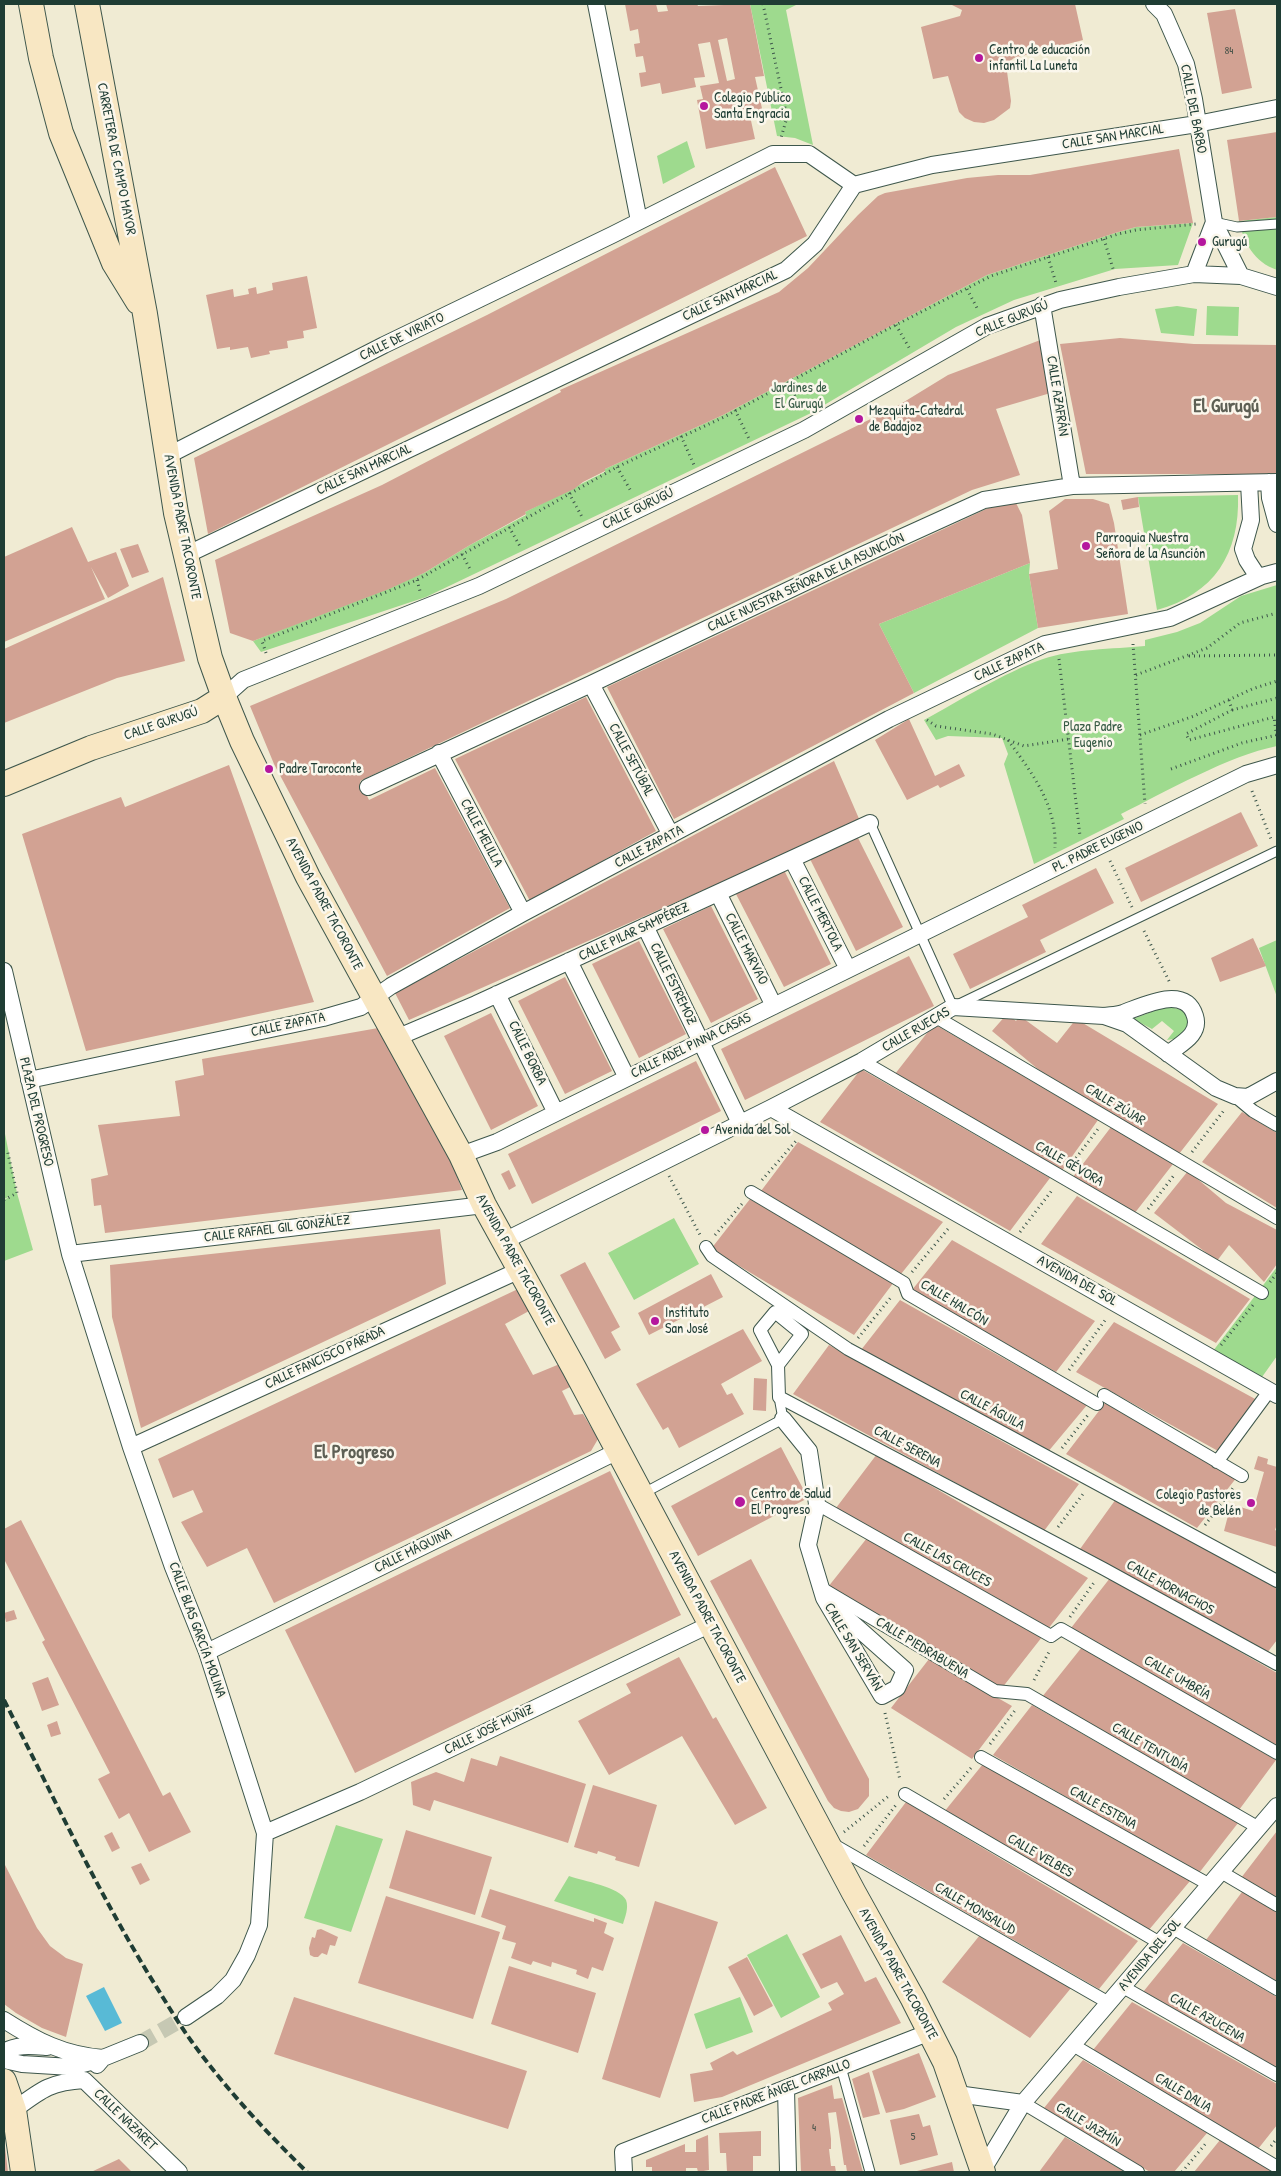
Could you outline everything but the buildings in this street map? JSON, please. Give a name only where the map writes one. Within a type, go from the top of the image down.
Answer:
[{"type":"main road","points":[[31,4],[41,58],[61,133],[114,263],[145,314]]},
{"type":"main road","name":"CARRETERA DE CAMPO MAYOR","points":[[87,4],[145,314]]},
{"type":"main road","name":"AVENIDA PADRE TACORONTE","points":[[145,314],[176,513],[210,658],[242,741],[308,877],[461,1156],[484,1205],[930,2032],[945,2062],[984,2172]]},
{"type":"main road","name":"CALLE GURUGÚ","points":[[4,784],[91,748],[202,711],[224,697]]},
{"type":"main road","points":[[4,2081],[14,2110],[23,2172]]},
{"type":"street","points":[[596,4],[639,221]]},
{"type":"street","name":"CALLE DEL BARBO","points":[[1165,7],[1186,64],[1214,222],[1241,276]]},
{"type":"street","name":"CALLE SAN MARCIAL","points":[[186,555],[786,270],[816,244],[854,185],[932,165],[1197,124],[1277,108]]},
{"type":"street","name":"CALLE DE VIRIATO","points":[[168,456],[384,345],[773,154],[809,154],[854,185]]},
{"type":"street","points":[[1194,274],[1214,222]]},
{"type":"street","name":"CALLE GURUGÚ","points":[[224,697],[243,680],[426,608],[528,562],[804,430],[987,326],[1060,300],[1118,287],[1194,274],[1241,276],[1277,286]]},
{"type":"street","name":"CALLE AZAFRÁN","points":[[1042,305],[1072,486]]},
{"type":"street","name":"CALLE NUESTRA SEÑORA DE LA ASUNCIÓN","points":[[368,787],[984,500],[1072,486],[1273,482],[1270,498],[1277,524]]},
{"type":"street","points":[[1249,483],[1250,520],[1243,549],[1247,560],[1258,577]]},
{"type":"street","name":"CALLE ZAPATA","points":[[29,1080],[323,1018],[361,1007],[391,986],[671,835],[909,710],[1045,644],[1170,618],[1258,577],[1277,572]]},
{"type":"street","name":"CALLE SETÚBAL","points":[[591,684],[671,835]]},
{"type":"street","name":"CALLE MELILLA","points":[[439,754],[523,914]]},
{"type":"street","name":"PL. PADRE EUGENIO","points":[[920,934],[1246,774],[1277,765]]},
{"type":"street","name":"CALLE PILAR SAMPÉREZ","points":[[396,1038],[497,994],[870,823]]},
{"type":"street","name":"CALLE MERTOLA","points":[[792,859],[848,970]]},
{"type":"street","name":"CALLE MARVAO","points":[[718,893],[774,1006]]},
{"type":"street","name":"CALLE ESTREMOZ","points":[[645,926],[740,1122]]},
{"type":"street","name":"CALLE ADEL PINNA CASAS","points":[[461,1156],[497,1142],[920,934]]},
{"type":"street","points":[[569,961],[627,1078]]},
{"type":"street","name":"PLAZA DEL PROGRESO","points":[[4,971],[70,1254]]},
{"type":"street","name":"CALLE BORBA","points":[[497,994],[556,1113]]},
{"type":"street","name":"CALLE RUECAS","points":[[771,1108],[862,1060],[952,1008],[1104,1016],[1121,1014],[1153,1001],[1168,999],[1183,1002],[1191,1008],[1196,1018],[1195,1028],[1190,1038],[1168,1054]]},
{"type":"street","name":"CALLE RUECAS","points":[[1104,1016],[1127,1024],[1216,1088],[1235,1096],[1253,1111],[1277,1125]]},
{"type":"street","name":"CALLE ZÚJAR","points":[[936,1017],[1277,1218]]},
{"type":"street","name":"CALLE GÉVORA","points":[[862,1060],[1262,1293]]},
{"type":"street","points":[[1235,1096],[1248,1097],[1277,1081]]},
{"type":"street","points":[[504,1241],[771,1108]]},
{"type":"street","name":"AVENIDA DEL SOL","points":[[771,1108],[1274,1393]]},
{"type":"street","name":"CALLE HALCÓN","points":[[751,1192],[904,1283],[908,1294],[1059,1382],[1100,1400],[1242,1476]]},
{"type":"street","name":"CALLE RAFAEL GIL GONZÁLEZ","points":[[70,1254],[484,1205]]},
{"type":"street","name":"CALLE ÁGUILA","points":[[706,1247],[712,1256],[848,1349],[1277,1581]]},
{"type":"street","name":"CALLE BLAS GARCÍA MOLINA","points":[[70,1254],[131,1447],[173,1567],[208,1652],[265,1833],[259,1925],[247,1956],[233,1980],[217,1996],[186,2017]]},
{"type":"street","name":"CALLE FANCISCO PARADA","points":[[131,1447],[520,1270]]},
{"type":"street","points":[[778,1365],[779,1397]]},
{"type":"street","points":[[1217,1462],[1274,1393]]},
{"type":"street","name":"CALLE SERENA","points":[[779,1397],[1049,1539]]},
{"type":"street","points":[[783,1419],[809,1451],[817,1504],[808,1545],[822,1593]]},
{"type":"street","name":"CALLE MÁQUINA","points":[[208,1652],[618,1451]]},
{"type":"street","name":"CALLE LAS CRUCES","points":[[817,1504],[1051,1636],[1062,1629]]},
{"type":"street","name":"CALLE HORNACHOS","points":[[1049,1539],[1277,1664]]},
{"type":"street","name":"CALLE PIEDRABUENA","points":[[822,1593],[995,1691],[1027,1694]]},
{"type":"street","name":"CALLE PIEDRABUENA","points":[[822,1593],[905,1670],[897,1688],[882,1696]]},
{"type":"street","name":"CALLE SAN SERVÁN","points":[[822,1593],[882,1696]]},
{"type":"street","name":"CALLE JOSÉ MUÑIZ","points":[[265,1833],[360,1792],[710,1624]]},
{"type":"street","name":"CALLE UMBRÍA","points":[[1062,1629],[1277,1753]]},
{"type":"street","name":"CALLE TENTUDÍA","points":[[1027,1694],[1259,1828]]},
{"type":"street","name":"CALLE ESTENA","points":[[981,1757],[1210,1885]]},
{"type":"street","name":"CALLE VELBES","points":[[900,1791],[1160,1943]]},
{"type":"street","name":"AVENIDA DEL SOL","points":[[984,2172],[1023,2103],[1259,1828],[1275,1812]]},
{"type":"street","name":"CALLE MONSALUD","points":[[825,1840],[1109,2003]]},
{"type":"street","points":[[1221,1872],[1277,1905]]},
{"type":"street","points":[[1173,1928],[1277,1989]]},
{"type":"street","name":"CALLE AZUCENA","points":[[1123,1987],[1277,2075]]},
{"type":"street","points":[[4,2020],[54,2048],[83,2056],[103,2058]]},
{"type":"street","name":"CALLE PADRE ÁNGEL CARRALLO","points":[[624,2172],[623,2152],[930,2032]]},
{"type":"street","points":[[4,2060],[22,2064],[71,2067],[103,2058],[140,2044]]},
{"type":"street","name":"CALLE DALIA","points":[[1073,2045],[1277,2167]]},
{"type":"street","points":[[4,2052],[10,2048],[32,2046],[54,2048]]},
{"type":"street","points":[[84,2080],[103,2058]]},
{"type":"street","name":"CALLE NAZARET","points":[[14,2110],[45,2089],[61,2082],[84,2080],[179,2172]]},
{"type":"street","points":[[786,2088],[788,2172]]},
{"type":"street","points":[[957,2094],[1023,2103]]},
{"type":"street","name":"CALLE JAZMÍN","points":[[1023,2103],[1138,2172]]},
{"type":"lane","points":[[1214,222],[1237,227],[1277,224]]},
{"type":"lane","points":[[870,823],[952,1008],[1276,851]]},
{"type":"lane","points":[[641,1494],[783,1419],[779,1397]]},
{"type":"lane","points":[[841,2067],[870,2172]]},
{"type":"path","points":[[763,4],[787,117],[783,133],[773,154]]},
{"type":"path","points":[[271,669],[262,641],[417,580],[617,467],[735,410],[991,276],[1136,230],[1214,222]]},
{"type":"path","points":[[1104,239],[1111,262]]},
{"type":"path","points":[[1048,257],[1060,300]]},
{"type":"path","points":[[967,289],[987,326]]},
{"type":"path","points":[[896,325],[919,365]]},
{"type":"path","points":[[787,382],[799,404]]},
{"type":"path","points":[[735,410],[746,431]]},
{"type":"path","points":[[681,436],[690,456]]},
{"type":"path","points":[[617,467],[640,508]]},
{"type":"path","points":[[569,493],[590,532]]},
{"type":"path","points":[[509,527],[528,562]]},
{"type":"path","points":[[1136,675],[1207,648],[1240,623],[1277,614]]},
{"type":"path","points":[[1132,626],[1147,822]]},
{"type":"path","points":[[1057,641],[1083,854]]},
{"type":"path","points":[[1186,656],[1277,655]]},
{"type":"path","points":[[1140,735],[1194,716],[1252,689],[1277,681]]},
{"type":"path","points":[[1171,769],[1242,743],[1277,736],[1274,717],[1189,740],[1186,734],[1232,710],[1277,698]]},
{"type":"path","points":[[1229,700],[1232,710]]},
{"type":"path","points":[[909,710],[936,726],[981,732],[1008,739],[1024,746],[1069,738]]},
{"type":"path","points":[[1008,739],[1036,778],[1048,801],[1055,833],[1056,848],[1041,875]]},
{"type":"path","points":[[1246,774],[1276,851]]},
{"type":"path","points":[[1102,844],[1173,990]]},
{"type":"path","points":[[4,1200],[17,1193],[7,1149]]},
{"type":"path","points":[[662,1162],[706,1247]]},
{"type":"path","points":[[1212,1358],[1277,1273]]},
{"type":"path","points":[[1059,1382],[1117,1304]]},
{"type":"path","points":[[1052,1460],[1100,1400]]},
{"type":"path","points":[[1196,1538],[1242,1476]]},
{"type":"path","points":[[1049,1539],[1093,1482]]},
{"type":"path","points":[[825,1840],[848,1830],[900,1791],[944,1799],[981,1757],[1027,1694],[1062,1629],[1104,1569]]},
{"type":"path","points":[[855,1858],[900,1791],[882,1696]]},
{"type":"path","points":[[1182,2172],[1216,2131]]},
{"type":"green space","points":[[750,4],[798,4],[786,10],[813,145],[795,138],[777,136]]},
{"type":"green space","points":[[687,141],[695,167],[663,184],[657,156]]},
{"type":"green space","points":[[1277,217],[1277,270],[1262,262],[1251,251],[1239,221]]},
{"type":"green space","name":"Jardines de El Gurugú","points":[[1193,223],[1178,265],[1115,269],[1014,300],[956,327],[809,414],[426,597],[261,652],[253,641],[424,573],[470,545],[526,515],[525,512],[605,472],[605,469],[723,415],[987,275],[1136,227]]},
{"type":"green space","points":[[1177,306],[1197,309],[1194,336],[1161,333],[1155,309]]},
{"type":"green space","points":[[1207,306],[1239,307],[1238,336],[1206,335]]},
{"type":"green space","points":[[1238,495],[1234,536],[1220,569],[1194,594],[1177,603],[1157,610],[1138,497]]},
{"type":"green space","points":[[1030,563],[1029,574],[1038,628],[914,693],[879,624]]},
{"type":"green space","name":"Plaza Padre Eugenio","points":[[1277,585],[1277,746],[1238,758],[1198,775],[1121,814],[1124,819],[1034,864],[1004,764],[1008,754],[1002,738],[948,736],[936,740],[924,720],[998,679],[1043,659],[1080,651],[1145,646],[1145,640],[1177,632],[1200,623],[1241,596]]},
{"type":"green space","points":[[1277,940],[1277,997],[1259,948]]},
{"type":"green space","points":[[1167,1006],[1181,1010],[1190,1018],[1190,1027],[1180,1038],[1167,1040],[1174,1031],[1162,1021],[1152,1029],[1133,1019]]},
{"type":"green space","points":[[4,1129],[17,1193],[33,1250],[4,1261],[4,1200],[11,1196],[4,1199]]},
{"type":"green space","points":[[674,1218],[699,1264],[634,1300],[608,1253]]},
{"type":"green space","points":[[1277,1267],[1277,1356],[1262,1377],[1213,1351]]},
{"type":"green space","points":[[336,1825],[383,1839],[351,1932],[304,1918]]},
{"type":"green space","points":[[569,1876],[609,1888],[622,1895],[626,1900],[627,1906],[623,1924],[554,1901]]},
{"type":"green space","points":[[787,1934],[820,1997],[781,2018],[747,1955]]},
{"type":"green space","points":[[740,1997],[753,2032],[706,2049],[694,2014]]},
{"type":"water","points":[[104,1987],[122,2023],[105,2031],[86,1996]]},
{"type":"tunnel","points":[[140,2043],[186,2017]]},
{"type":"railway","points":[[4,1700],[110,1907],[175,2017],[205,2059],[233,2093],[307,2172]]},
{"type":"place","name":"Centro de educación infantil La Luneta","points":[[979,58]]},
{"type":"place","name":"Colegio Público Santa Engracia","points":[[704,106]]},
{"type":"place","name":"Gurugú","points":[[1202,242]]},
{"type":"place","name":"Mezquita-Catedral de Badajoz","points":[[859,419]]},
{"type":"place","name":"Parroquia Nuestra Señora de la Asunción","points":[[1086,546]]},
{"type":"place","name":"Padre Taroconte","points":[[269,769]]},
{"type":"place","name":"Avenida del Sol","points":[[705,1130]]},
{"type":"place","name":"Instituto San José","points":[[655,1321]]},
{"type":"place","name":"Centro de Salud El Progreso","points":[[740,1502]]},
{"type":"place","name":"Colegio Pastores de Belén","points":[[1251,1503]]},
{"type":"district","name":"El Gurugú","points":[[1226,407]]},
{"type":"district","name":"El Progreso","points":[[354,1453]]}]
